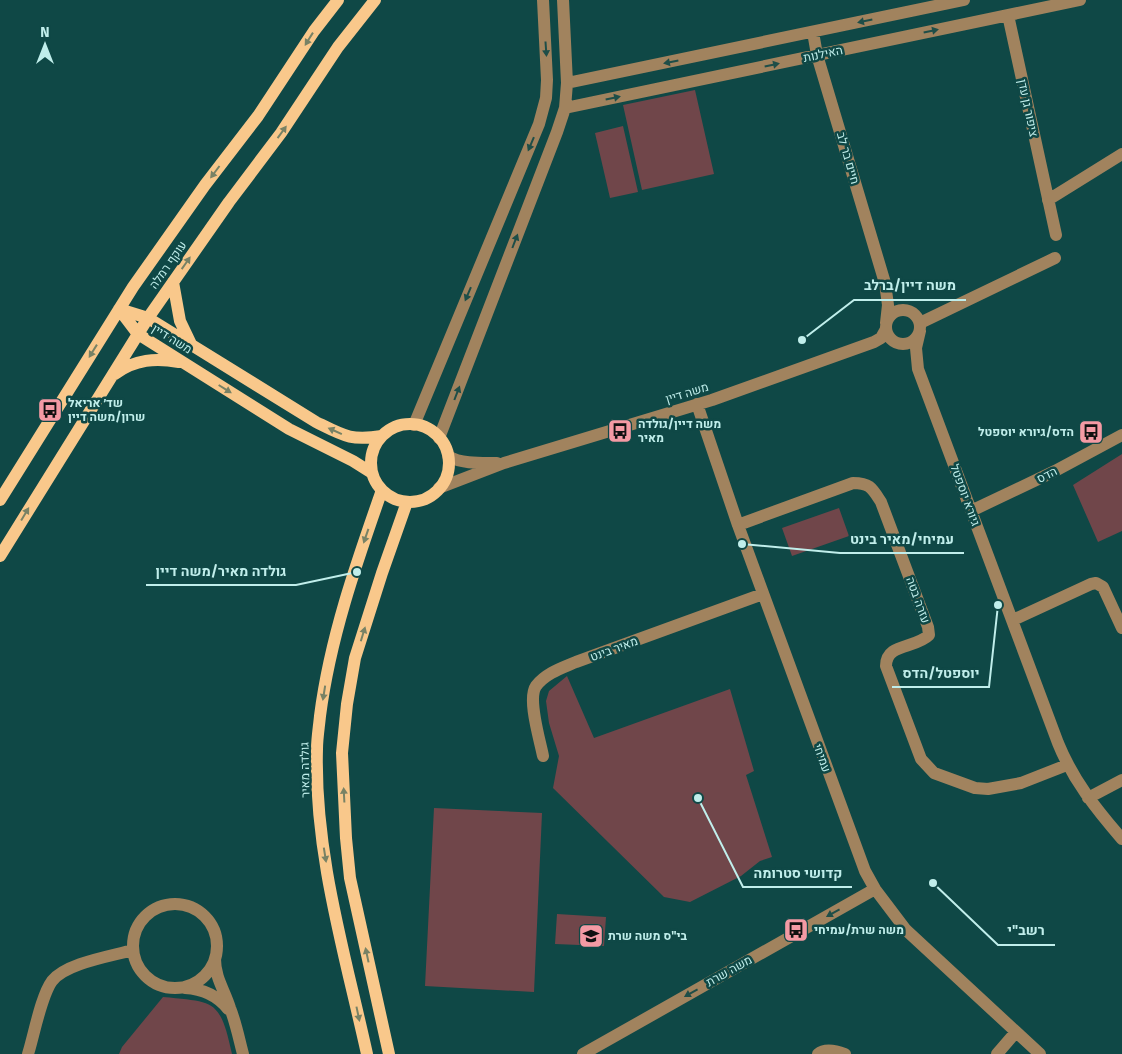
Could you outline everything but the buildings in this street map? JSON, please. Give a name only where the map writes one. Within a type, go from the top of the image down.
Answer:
[{"type":"main road","name":"עוקף רמלה","points":[[0,500],[119,309],[205,185],[258,116],[314,31],[338,0]]},
{"type":"main road","name":"עוקף רמלה","points":[[0,556],[148,318],[229,202],[281,133],[338,47],[375,0]]},
{"type":"main road","points":[[173,282],[180,321],[191,344]]},
{"type":"main road","name":"משה דיין","points":[[119,309],[148,318],[335,432],[352,438],[382,436]]},
{"type":"main road","name":"משה דיין","points":[[119,309],[138,334],[289,429],[353,461],[372,473]]},
{"type":"main road","points":[[109,380],[121,369],[144,360],[184,363]]},
{"type":"main road","points":[[402,425],[414,425],[432,432],[439,438],[448,456],[448,468],[446,478],[430,496],[419,501],[407,502],[389,496],[382,490],[372,473],[371,462],[375,445],[382,436],[391,429],[402,425]]},
{"type":"main road","name":"גולדה מאיר","points":[[367,1054],[324,852],[318,794],[317,748],[322,698],[331,652],[356,565],[382,490]]},
{"type":"main road","points":[[389,1054],[350,878],[342,753],[347,704],[356,658],[382,573],[407,502]]},
{"type":"street","points":[[414,425],[539,124],[546,98],[547,80],[543,0]]},
{"type":"street","points":[[439,438],[558,132],[565,108],[567,83],[563,0]]},
{"type":"street","name":"האילנות","points":[[567,83],[964,0]]},
{"type":"street","name":"האילנות","points":[[565,108],[1080,0]]},
{"type":"street","name":"ציפור גן עדן","points":[[1008,15],[1056,235]]},
{"type":"street","name":"חיים בר לב","points":[[812,32],[885,283],[888,305],[886,326]]},
{"type":"street","points":[[704,55],[710,78]]},
{"type":"street","points":[[1048,200],[1122,154]]},
{"type":"street","points":[[920,327],[1055,258]]},
{"type":"street","name":"חיים בר לב","points":[[885,283],[908,310]]},
{"type":"street","points":[[908,310],[918,317],[920,327],[915,340],[906,344],[897,343],[888,336],[886,326],[892,314],[897,311],[908,310]]},
{"type":"street","name":"משה דיין","points":[[439,488],[504,462],[712,400],[874,342],[881,338],[886,326]]},
{"type":"street","name":"גיורא יוספטל","points":[[920,327],[916,348],[918,369],[1067,765],[1088,798],[1122,838]]},
{"type":"street","name":"משה דיין","points":[[874,342],[897,343]]},
{"type":"street","name":"גיורא יוספטל","points":[[897,343],[918,369]]},
{"type":"street","name":"עמיחי","points":[[698,404],[738,525],[865,871],[875,889],[906,930],[1040,1054]]},
{"type":"street","name":"הדס","points":[[971,511],[1055,471],[1122,435]]},
{"type":"street","name":"משה דיין","points":[[448,456],[465,462],[504,462]]},
{"type":"street","name":"עזרה בטה","points":[[738,525],[852,483],[870,486],[881,502],[928,627],[929,635],[923,641],[891,652],[886,659],[886,666],[921,759],[934,773],[975,788],[988,789],[1021,784],[1067,765]]},
{"type":"street","points":[[1013,620],[1096,583],[1103,587],[1122,628]]},
{"type":"street","name":"מאיר בינט","points":[[543,756],[532,700],[535,688],[543,679],[553,672],[576,662],[763,594]]},
{"type":"street","points":[[1088,798],[1122,780]]},
{"type":"street","name":"משה שרת","points":[[583,1054],[875,889]]},
{"type":"street","points":[[181,988],[202,978],[210,970],[218,946],[210,922],[201,913],[190,906],[169,904],[150,913],[142,920],[137,929],[134,950],[139,967],[151,980],[166,986],[181,988],[195,988],[205,991],[222,1002],[232,1015]]},
{"type":"street","points":[[28,1054],[48,988],[55,978],[77,965],[134,950]]},
{"type":"street","points":[[215,959],[215,968],[232,1015],[243,1054]]},
{"type":"street","points":[[997,1054],[1016,1032]]},
{"type":"street","points":[[818,1054],[821,1051],[833,1050],[845,1054]]},
{"type":"shaded area","points":[[695,90],[714,174],[642,190],[623,105]]},
{"type":"shaded area","points":[[623,126],[638,192],[610,198],[595,133]]},
{"type":"shaded area","points":[[1122,454],[1122,531],[1098,542],[1073,485]]},
{"type":"shaded area","points":[[839,508],[849,536],[792,556],[782,528]]},
{"type":"shaded area","points":[[567,676],[594,738],[730,689],[754,771],[746,775],[772,857],[760,861],[741,876],[690,902],[664,897],[553,788],[559,756],[549,723],[546,701],[549,691]]},
{"type":"shaded area","points":[[434,808],[542,813],[534,992],[425,986]]},
{"type":"shaded area","points":[[557,914],[606,917],[604,946],[555,944]]},
{"type":"shaded area","points":[[163,997],[194,1000],[213,1007],[224,1023],[232,1054],[119,1054],[122,1047]]},
{"type":"place","name":"משה דיין/ברלב","points":[[802,340]]},
{"type":"place","name":"שד׳ אריאל שרון/משה דיין","points":[[50,410]]},
{"type":"place","name":"משה דיין/גולדה מאיר","points":[[620,431]]},
{"type":"place","name":"הדס/גיורא יוספטל","points":[[1091,432]]},
{"type":"place","name":"עמיחי/מאיר בינט","points":[[742,544]]},
{"type":"place","name":"גולדה מאיר/משה דיין","points":[[357,572]]},
{"type":"place","name":"יוספטל/הדס","points":[[998,605]]},
{"type":"place","name":"קדושי סטרומה","points":[[698,798]]},
{"type":"place","name":"רשב\"י","points":[[933,883]]},
{"type":"place","name":"משה שרת/עמיחי","points":[[796,930]]},
{"type":"place","name":"בי\"ס משה שרת","points":[[591,936]]}]
